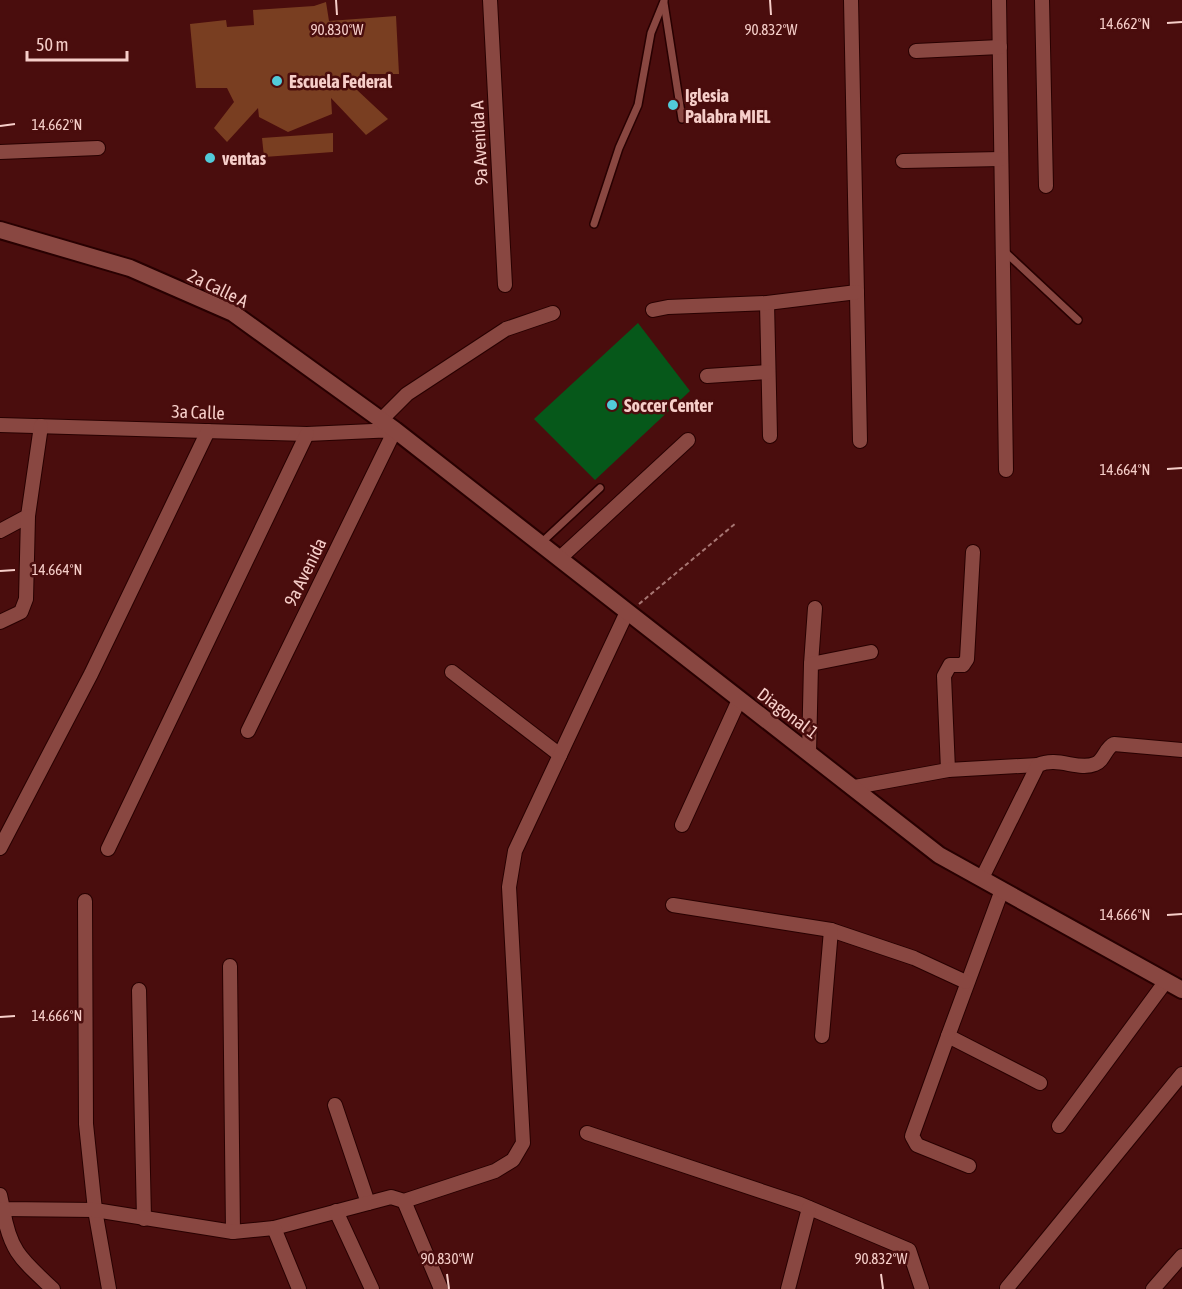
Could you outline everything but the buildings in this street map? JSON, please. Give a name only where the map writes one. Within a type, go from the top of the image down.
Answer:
[{"type":"street","name":"9a Avenida A","points":[[490,0],[504,285]]},
{"type":"street","points":[[851,0],[860,441]]},
{"type":"street","points":[[999,0],[1006,470]]},
{"type":"street","points":[[1042,0],[1046,186]]},
{"type":"street","points":[[915,51],[1000,47]]},
{"type":"street","points":[[0,152],[98,148]]},
{"type":"street","points":[[903,161],[1001,159]]},
{"type":"street","name":"2a Calle A","points":[[0,230],[130,268],[233,313],[388,425]]},
{"type":"street","points":[[653,310],[676,306],[766,303],[857,292]]},
{"type":"street","points":[[766,303],[770,436]]},
{"type":"street","name":"9a Avenida","points":[[248,731],[388,425],[407,394],[498,334],[553,313]]},
{"type":"street","points":[[707,376],[768,372]]},
{"type":"street","name":"3a Calle","points":[[0,425],[307,434],[388,425]]},
{"type":"street","name":"Diagonal 1","points":[[388,425],[939,855],[1182,990]]},
{"type":"street","points":[[0,622],[21,612],[26,599],[28,516],[41,426]]},
{"type":"street","points":[[0,848],[91,674],[208,431]]},
{"type":"street","points":[[108,849],[307,434]]},
{"type":"street","points":[[560,558],[688,440]]},
{"type":"street","points":[[0,531],[28,516]]},
{"type":"street","points":[[948,770],[944,676],[950,665],[963,665],[967,659],[973,552]]},
{"type":"street","points":[[809,753],[815,608]]},
{"type":"street","points":[[53,1289],[21,1260],[8,1237],[2,1202],[95,1210],[233,1232],[274,1228],[391,1197],[404,1201],[495,1171],[513,1160],[523,1143],[509,887],[515,851],[628,613]]},
{"type":"street","points":[[811,664],[871,652]]},
{"type":"street","points":[[452,672],[560,755]]},
{"type":"street","points":[[682,825],[739,700]]},
{"type":"street","points":[[855,788],[948,770],[1038,765],[1055,761],[1092,765],[1098,763],[1107,749],[1114,744],[1182,750]]},
{"type":"street","points":[[982,879],[1038,765]]},
{"type":"street","points":[[969,1166],[917,1145],[912,1136],[966,982],[1002,890]]},
{"type":"street","points":[[85,902],[86,1124],[95,1210],[109,1289]]},
{"type":"street","points":[[673,905],[831,930],[914,958],[966,982]]},
{"type":"street","points":[[822,1036],[831,930]]},
{"type":"street","points":[[230,966],[233,1232]]},
{"type":"street","points":[[1059,1126],[1166,981]]},
{"type":"street","points":[[139,990],[144,1219]]},
{"type":"street","points":[[948,1036],[1040,1083]]},
{"type":"street","points":[[1007,1288],[1182,1074]]},
{"type":"street","points":[[335,1105],[368,1203]]},
{"type":"street","points":[[587,1133],[809,1208],[909,1250],[922,1289]]},
{"type":"street","points":[[404,1201],[441,1289]]},
{"type":"street","points":[[788,1289],[809,1208]]},
{"type":"street","points":[[336,1211],[372,1289]]},
{"type":"street","points":[[274,1228],[299,1289]]},
{"type":"street","points":[[1153,1289],[1182,1257]]},
{"type":"lane","points":[[664,1],[682,119]]},
{"type":"lane","points":[[594,224],[619,148],[638,105],[651,33],[664,1]]},
{"type":"lane","points":[[1002,249],[1078,320]]},
{"type":"lane","points":[[541,543],[600,488]]},
{"type":"path","points":[[628,613],[736,523]]},
{"type":"green space","name":"Soccer Center","points":[[638,323],[690,391],[595,480],[534,419]]},
{"type":"place","name":"Escuela Federal","points":[[277,81]]},
{"type":"place","name":"Iglesia Palabra MIEL","points":[[673,105]]},
{"type":"place","name":"ventas","points":[[210,158]]},
{"type":"place","name":"Soccer Center","points":[[612,405]]}]
